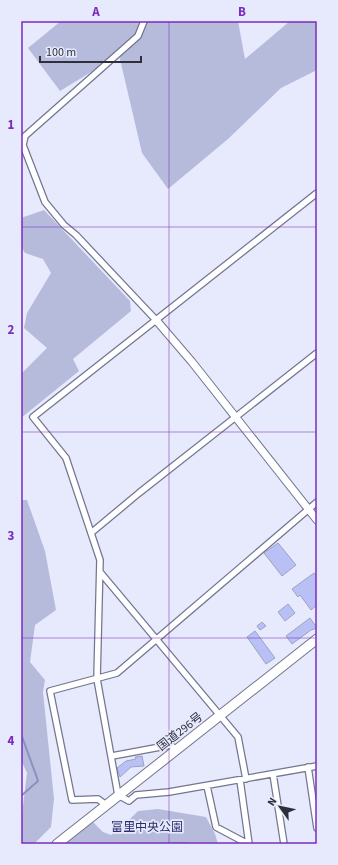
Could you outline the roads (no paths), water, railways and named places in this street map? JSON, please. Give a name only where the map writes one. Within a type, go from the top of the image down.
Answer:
[{"type":"highway","name":"国道296号","points":[[57,844],[317,640]]},
{"type":"street","points":[[144,21],[138,36],[25,136],[22,144],[45,202],[64,225],[76,235],[156,320],[192,362],[317,520]]},
{"type":"street","points":[[317,193],[33,417],[66,458],[100,560],[97,679],[118,795],[129,801],[136,795],[207,786],[317,766]]},
{"type":"street","points":[[90,533],[317,353]]},
{"type":"street","points":[[106,805],[98,799],[72,800],[50,691],[117,673],[317,502]]},
{"type":"street","points":[[100,572],[238,736],[248,844]]},
{"type":"street","points":[[112,756],[171,745],[176,751]]},
{"type":"street","points":[[308,767],[317,828]]},
{"type":"street","points":[[273,774],[284,844]]},
{"type":"street","points":[[207,786],[216,827],[248,844]]},
{"type":"waterway","points":[[21,734],[38,781],[21,796]]},
{"type":"waterway","points":[[165,844],[187,844]]},
{"type":"park label","name":"富里中央公園","points":[[147,827]]}]
